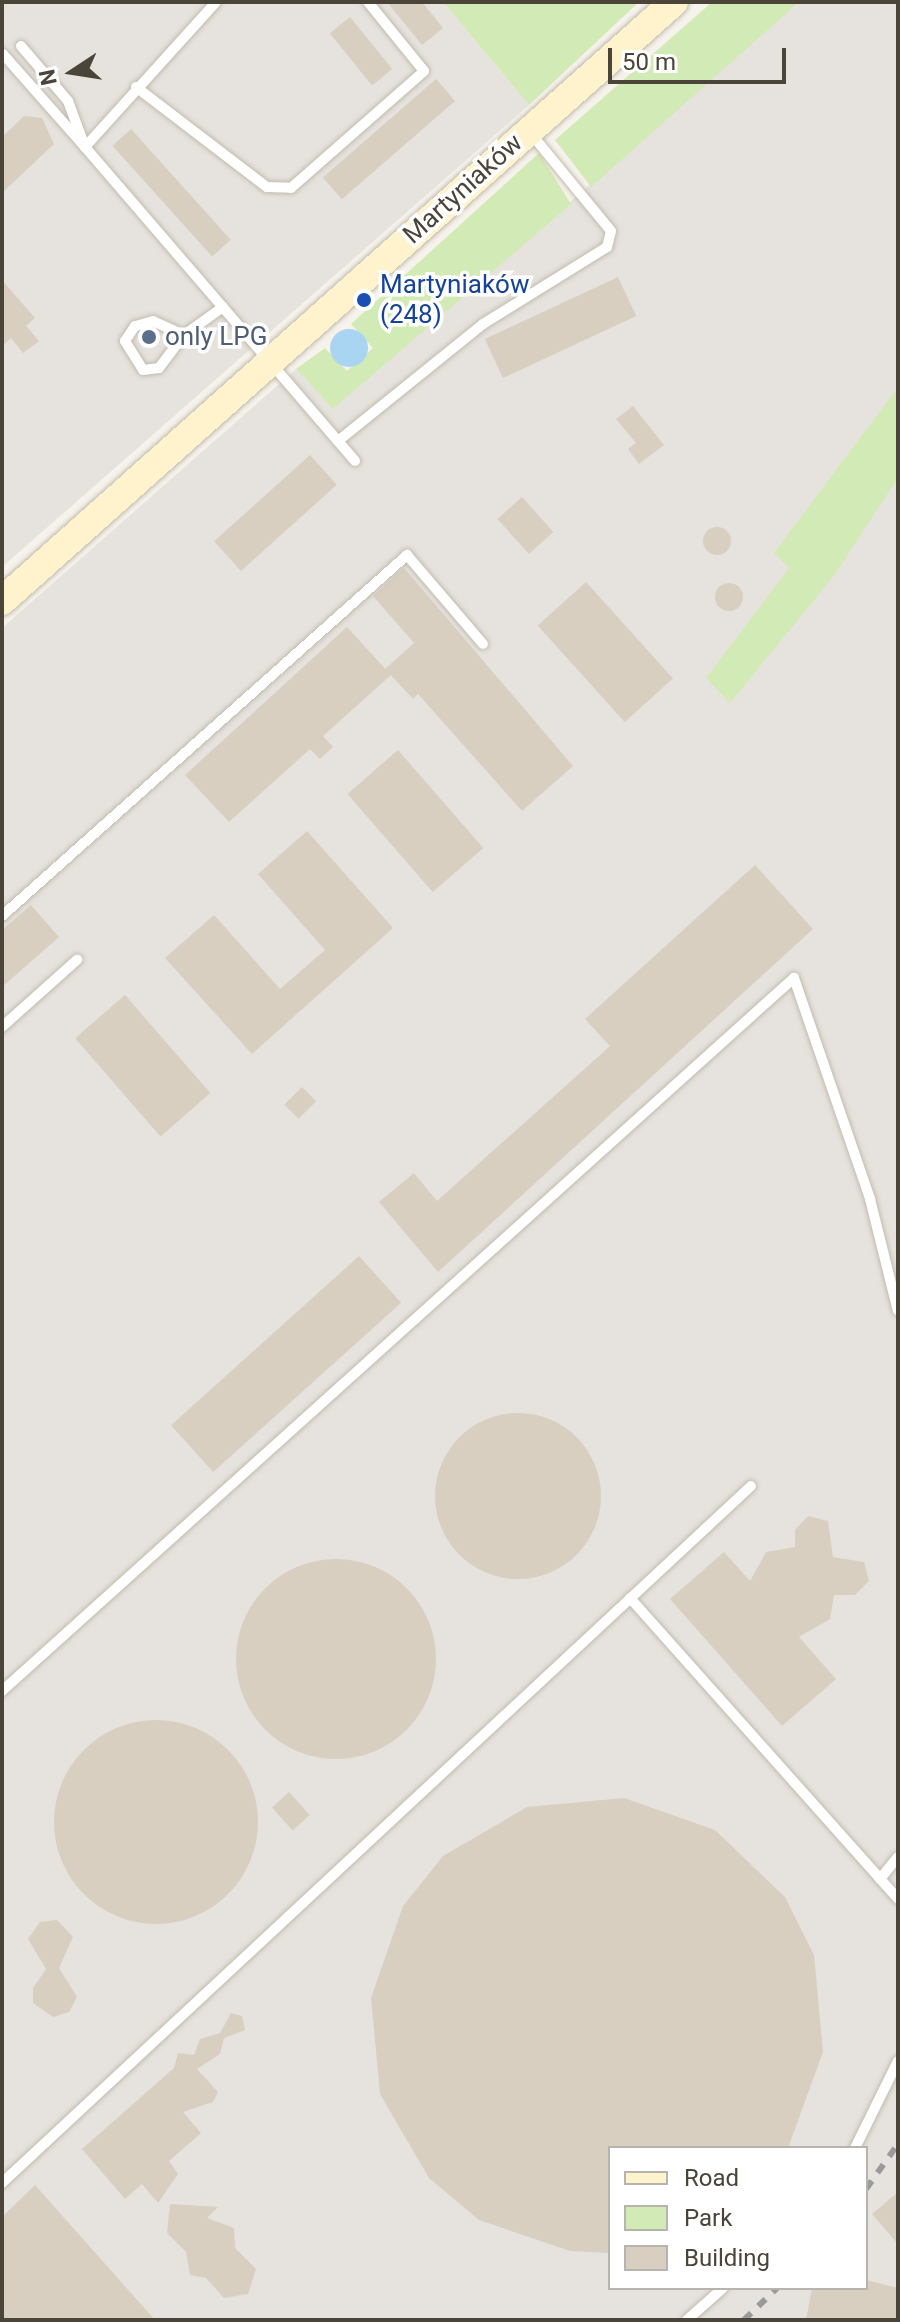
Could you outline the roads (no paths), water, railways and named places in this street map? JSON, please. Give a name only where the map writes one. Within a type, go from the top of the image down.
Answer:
[{"type":"main road","name":"Martyniaków","points":[[2,601],[674,2]]},
{"type":"lane","points":[[85,147],[216,2]]},
{"type":"lane","points":[[136,87],[267,187],[291,188],[424,71],[368,2]]},
{"type":"lane","points":[[21,46],[68,101],[85,147]]},
{"type":"lane","points":[[3,54],[355,461]]},
{"type":"lane","points":[[338,441],[483,324],[607,247],[611,231],[529,130]]},
{"type":"lane","points":[[184,335],[153,321],[135,326],[125,341],[143,370],[165,363],[184,335],[223,307]]},
{"type":"lane","points":[[3,912],[407,555],[483,644]]},
{"type":"lane","points":[[2,1027],[77,960]]},
{"type":"lane","points":[[2,1691],[794,978],[870,1199],[898,1311]]},
{"type":"lane","points":[[2,2183],[751,1486]]},
{"type":"lane","points":[[630,1598],[898,1899]]},
{"type":"lane","points":[[880,1879],[898,1857]]},
{"type":"lane","points":[[856,2146],[898,2061]]},
{"type":"lane","points":[[687,2320],[721,2290]]},
{"type":"water","points":[[349,329],[362,335],[368,348],[362,361],[349,367],[336,361],[330,348],[336,335]]},
{"type":"railway","points":[[868,2186],[898,2144]]},
{"type":"railway","points":[[744,2320],[775,2290]]},
{"type":"place","name":"Martyniaków (248)","points":[[364,300]]},
{"type":"place","name":"only LPG","points":[[149,337]]}]
